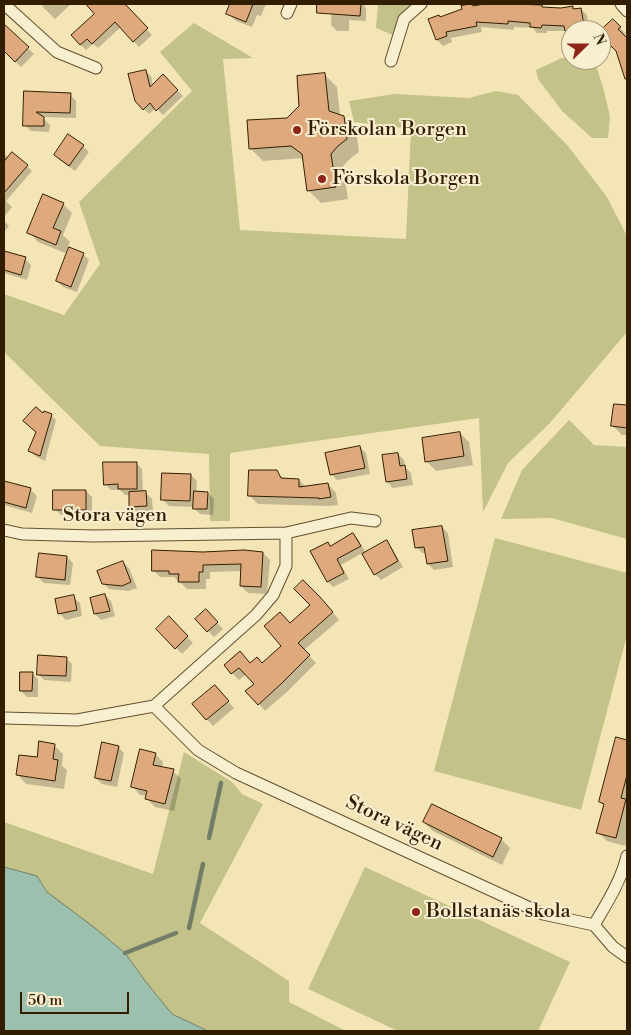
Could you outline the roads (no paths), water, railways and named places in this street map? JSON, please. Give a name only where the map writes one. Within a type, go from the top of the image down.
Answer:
[{"type":"street","points":[[4,4],[56,52],[96,68]]},
{"type":"street","points":[[391,61],[404,19],[421,4]]},
{"type":"street","points":[[622,4],[627,11]]},
{"type":"street","name":"Stora vägen","points":[[4,530],[22,534],[94,536],[286,534],[351,518],[375,521]]},
{"type":"street","points":[[4,718],[77,720],[154,706],[256,615],[273,595],[286,566],[286,534]]},
{"type":"street","name":"Stora vägen","points":[[154,706],[198,750],[236,773],[543,914],[594,925]]},
{"type":"street","points":[[627,856],[624,869],[615,889],[594,925],[613,948],[627,957]]},
{"type":"waterway","points":[[209,838],[221,783]]},
{"type":"waterway","points":[[189,928],[203,864]]},
{"type":"waterway","points":[[125,953],[176,933]]},
{"type":"place","name":"Förskolan Borgen","points":[[297,130]]},
{"type":"place","name":"Förskola Borgen","points":[[322,179]]},
{"type":"place","name":"Bollstanäs skola","points":[[416,912]]}]
